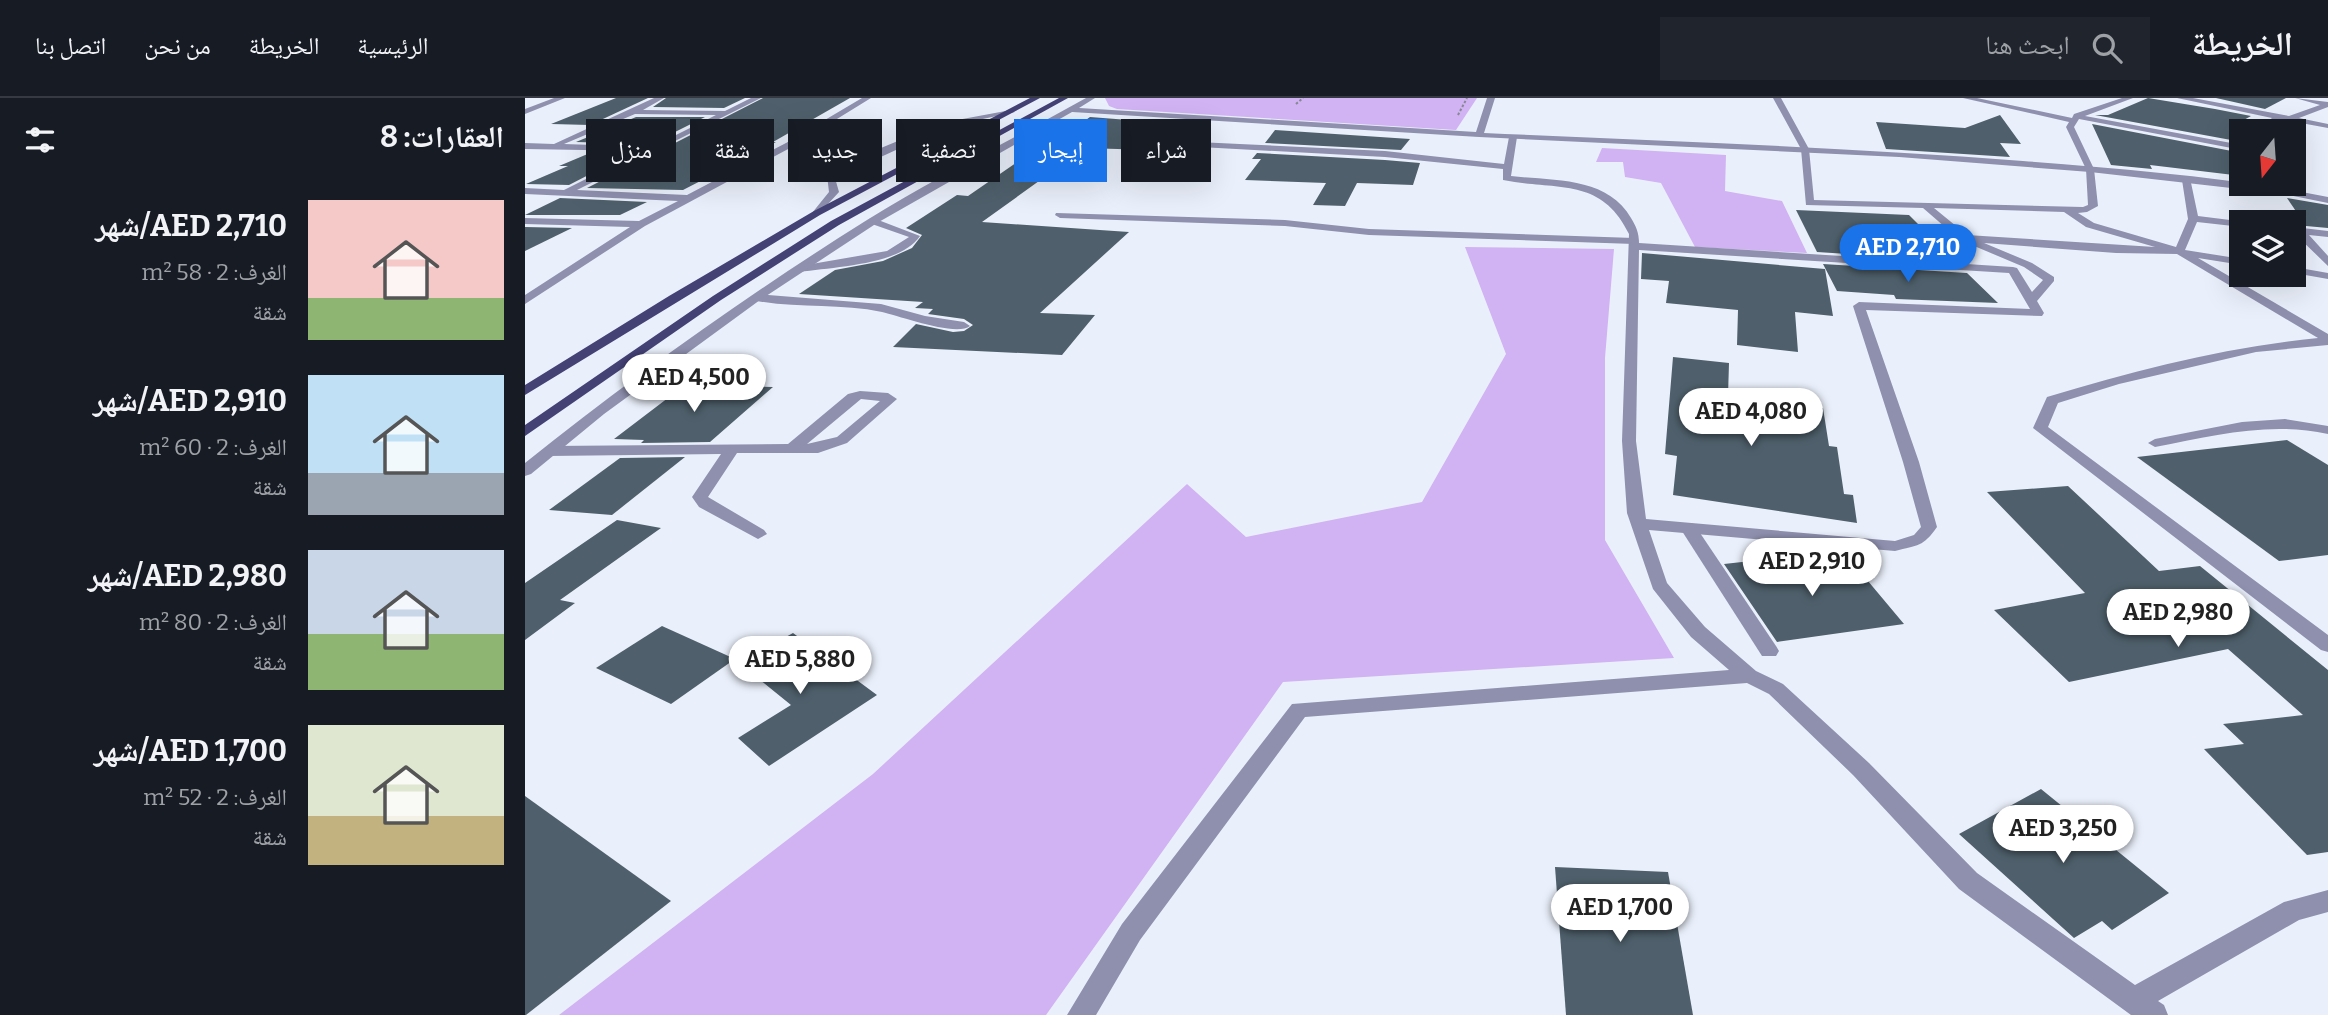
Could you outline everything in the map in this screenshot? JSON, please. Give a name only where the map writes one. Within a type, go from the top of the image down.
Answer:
[{"type":"main road","points":[[525,391],[673,298],[817,213],[1036,98]]},
{"type":"main road","points":[[525,432],[717,298],[816,235],[1064,98]]},
{"type":"street","points":[[525,111],[561,98]]},
{"type":"street","points":[[551,147],[660,98]]},
{"type":"street","points":[[676,138],[757,98]]},
{"type":"street","points":[[832,119],[867,98]]},
{"type":"street","points":[[1055,119],[1091,98]]},
{"type":"street","points":[[1479,135],[1491,98]]},
{"type":"street","points":[[1777,98],[1805,149],[1809,202],[1926,206],[2015,205],[2084,210],[2093,206],[2090,169],[2070,127],[2075,119],[2129,98]]},
{"type":"street","points":[[1967,98],[2229,146]]},
{"type":"street","points":[[2181,98],[2328,125]]},
{"type":"street","points":[[2299,98],[2328,104]]},
{"type":"street","points":[[2292,118],[2328,104]]},
{"type":"street","points":[[1035,119],[1045,108]]},
{"type":"street","points":[[1073,110],[1513,137],[1805,149],[2090,169],[2229,184]]},
{"type":"street","points":[[632,112],[726,113]]},
{"type":"street","points":[[882,151],[944,125],[1011,112]]},
{"type":"street","points":[[2275,119],[2280,116]]},
{"type":"street","points":[[1513,137],[1506,178],[1579,187],[1601,194],[1620,208],[1634,234],[1629,441],[1635,513],[1659,585],[1698,632],[1749,676],[1776,689],[1861,769],[1968,881],[2145,1008],[2293,910],[2328,901]]},
{"type":"street","points":[[525,471],[599,411],[757,298],[873,221],[1014,140]]},
{"type":"street","points":[[1211,145],[1385,154],[1509,167]]},
{"type":"street","points":[[525,146],[586,148]]},
{"type":"street","points":[[525,300],[641,224],[788,146]]},
{"type":"street","points":[[2179,251],[2193,219],[2187,180]]},
{"type":"street","points":[[565,193],[587,182]]},
{"type":"street","points":[[817,213],[834,192],[832,182]]},
{"type":"street","points":[[525,191],[687,198]]},
{"type":"street","points":[[2307,195],[2328,200]]},
{"type":"street","points":[[1926,206],[1964,237],[2028,265],[2050,279],[2031,300]]},
{"type":"street","points":[[2065,208],[2090,225],[2179,251],[2229,260]]},
{"type":"street","points":[[1060,215],[1314,225],[1369,232],[1634,244],[2013,270],[2038,313],[1859,306],[1911,462],[1929,527],[1920,540],[1895,546],[1639,524]]},
{"type":"street","points":[[2193,219],[2229,223]]},
{"type":"street","points":[[525,221],[641,224]]},
{"type":"street","points":[[800,269],[889,254],[899,251],[914,239],[915,236],[873,221]]},
{"type":"street","points":[[2306,231],[2328,234]]},
{"type":"street","points":[[1964,237],[2116,250],[2179,251],[2328,340]]},
{"type":"street","points":[[2306,240],[2328,263]]},
{"type":"street","points":[[2306,272],[2328,276]]},
{"type":"street","points":[[757,298],[881,308],[924,320],[964,326]]},
{"type":"street","points":[[2328,340],[2256,348],[2115,381],[2052,400],[2041,428],[2328,645]]},
{"type":"street","points":[[549,451],[790,450],[831,446],[842,440],[890,399],[860,395],[853,397],[790,450]]},
{"type":"street","points":[[2155,443],[2276,421],[2304,423],[2328,430]]},
{"type":"street","points":[[732,449],[700,497],[705,504],[758,534]]},
{"type":"street","points":[[1688,528],[1769,651]]},
{"type":"street","points":[[1081,1015],[1131,932],[1299,710],[1749,676]]},
{"type":"path","points":[[1296,104],[1303,98]]},
{"type":"path","points":[[1458,115],[1467,98]]},
{"type":"shaded area","points":[[1105,98],[1477,98],[1456,130],[1117,109],[1109,106]]},
{"type":"shaded area","points":[[1602,148],[1726,155],[1725,191],[1782,201],[1807,253],[1695,247],[1661,183],[1625,177],[1623,162],[1596,162]]},
{"type":"shaded area","points":[[1465,247],[1614,249],[1605,358],[1605,540],[1674,658],[1283,682],[1046,1015],[559,1015],[873,774],[1187,484],[1246,537],[1422,502],[1506,354]]},
{"type":"building","points":[[616,98],[648,98],[603,119],[586,119],[586,125],[551,124]]},
{"type":"building","points":[[666,98],[745,98],[724,108],[653,107]]},
{"type":"building","points":[[763,98],[850,98],[813,119],[788,119],[788,133],[774,141],[774,119],[722,119]]},
{"type":"building","points":[[2148,98],[2251,116],[2246,119],[2229,119],[2229,140],[2095,115],[2108,115]]},
{"type":"building","points":[[2216,98],[2286,98],[2265,109]]},
{"type":"building","points":[[2000,115],[2021,144],[2000,143],[2010,157],[1886,149],[1876,122],[1965,128]]},
{"type":"building","points":[[705,117],[690,119],[690,124],[676,132],[676,119],[631,119]]},
{"type":"building","points":[[1090,117],[1121,119],[1121,149],[1107,149],[1107,119],[1087,119]]},
{"type":"building","points":[[2092,124],[2229,150],[2229,174],[2150,165],[2152,169],[2111,165]]},
{"type":"building","points":[[1275,130],[1410,139],[1401,150],[1265,143]]},
{"type":"building","points":[[690,135],[690,182],[698,182],[683,190],[587,188],[599,182],[676,182],[676,142]]},
{"type":"building","points":[[1257,153],[1420,163],[1413,185],[1357,183],[1345,206],[1313,205],[1326,183],[1245,180],[1261,159],[1252,159]]},
{"type":"building","points":[[586,155],[586,176],[569,185],[526,184],[568,166],[559,166]]},
{"type":"building","points":[[1014,164],[1014,182],[1038,182],[982,222],[1129,232],[1040,313],[1095,315],[1062,355],[893,347],[916,324],[953,332],[964,331],[973,325],[964,319],[928,314],[933,309],[915,308],[923,302],[799,294],[835,270],[883,261],[912,248],[922,235],[906,228],[957,195],[968,196],[988,182],[1000,182],[1000,174]]},
{"type":"building","points":[[560,198],[647,202],[620,215],[525,215]]},
{"type":"building","points":[[2287,198],[2328,205],[2328,228],[2306,226],[2306,210],[2295,210]]},
{"type":"building","points":[[1796,210],[1909,215],[1955,261],[1817,252]]},
{"type":"building","points":[[525,227],[572,228],[525,251]]},
{"type":"building","points":[[1642,253],[1825,269],[1833,316],[1795,312],[1798,352],[1737,345],[1738,310],[1666,303],[1669,281],[1641,279]]},
{"type":"building","points":[[1823,264],[1967,273],[1998,303],[1896,299],[1894,295],[1837,291]]},
{"type":"building","points":[[1673,357],[1729,363],[1728,396],[1823,408],[1829,446],[1837,447],[1844,494],[1853,495],[1857,523],[1673,495],[1677,456],[1665,454]]},
{"type":"building","points":[[685,385],[773,387],[710,442],[641,443],[644,440],[614,439]]},
{"type":"building","points":[[2287,440],[2328,465],[2328,555],[2279,561],[2137,457]]},
{"type":"building","points":[[685,457],[612,515],[549,510],[620,458]]},
{"type":"building","points":[[2068,486],[2159,571],[2200,566],[2328,670],[2328,852],[2307,855],[2204,749],[2244,744],[2223,724],[2303,715],[2228,649],[2069,682],[1994,610],[2085,593],[1987,492]]},
{"type":"building","points":[[617,520],[661,528],[560,600],[575,603],[525,640],[525,583]]},
{"type":"building","points":[[1847,556],[1904,624],[1777,642],[1724,564],[1769,559],[1775,566]]},
{"type":"building","points":[[662,626],[735,659],[671,704],[596,668]]},
{"type":"building","points":[[793,633],[877,695],[769,766],[738,738],[791,705],[739,663]]},
{"type":"building","points":[[2041,789],[2169,893],[2112,930],[2102,921],[2074,938],[1959,834]]},
{"type":"building","points":[[525,796],[671,901],[526,1015],[525,1015]]},
{"type":"building","points":[[1555,867],[1668,872],[1693,1015],[1566,1015]]}]
